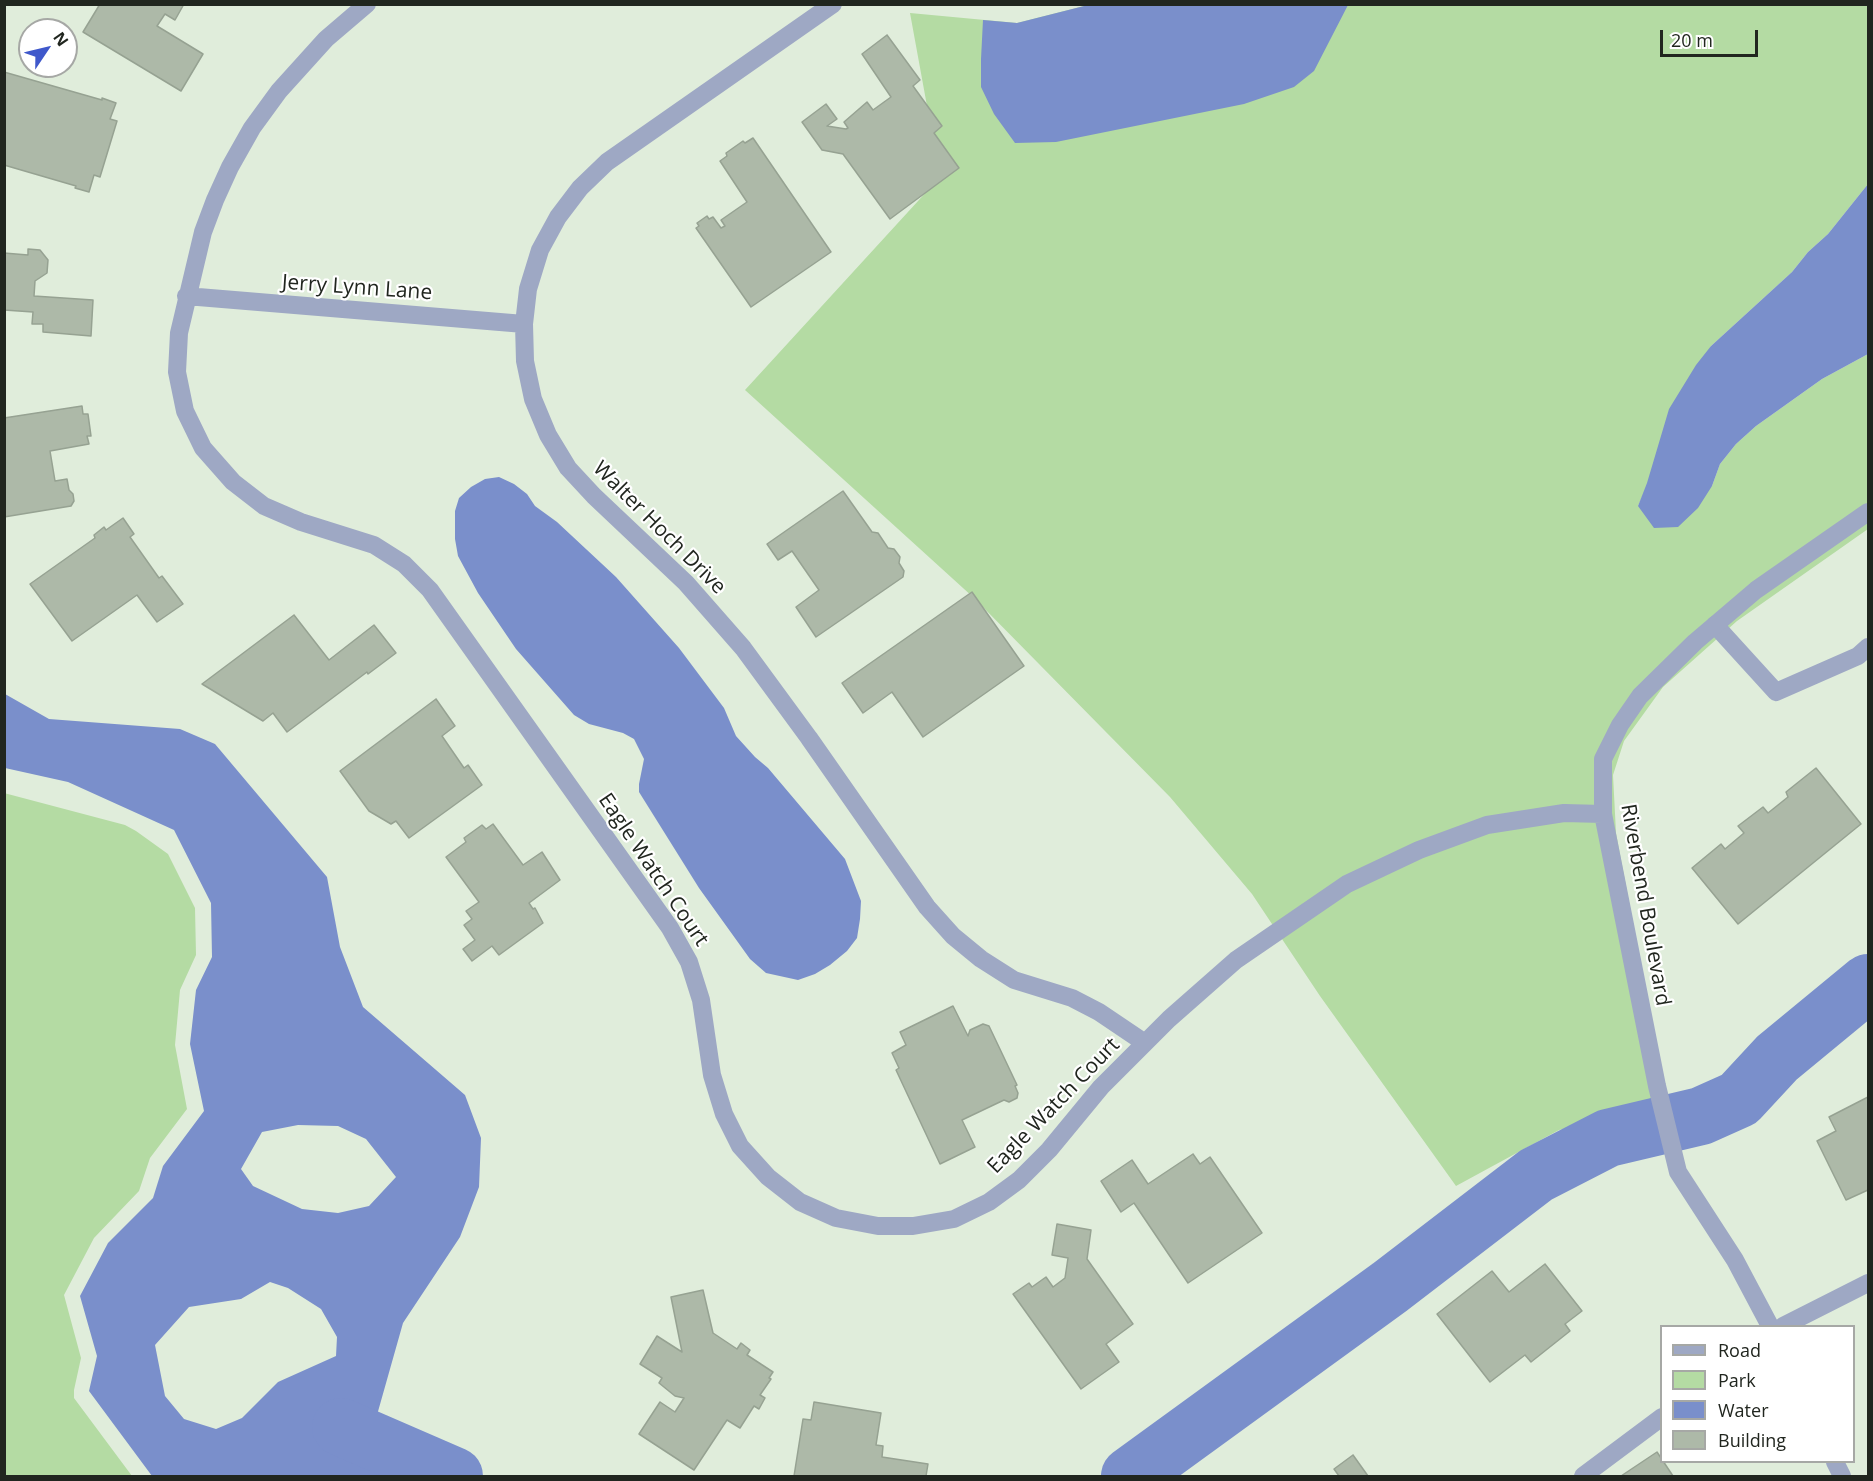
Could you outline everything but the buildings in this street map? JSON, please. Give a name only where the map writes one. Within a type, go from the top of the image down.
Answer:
[{"type":"street","name":"Eagle Watch Court","points":[[367,4],[326,39],[279,91],[252,128],[215,200],[202,232],[179,333],[177,372],[185,411],[203,448],[233,482],[264,506],[301,522],[374,545],[404,564],[430,590],[670,928],[689,962],[701,1000],[712,1075],[724,1114],[740,1146],[768,1178],[800,1202],[836,1218],[878,1226],[913,1226],[954,1219],[989,1202],[1019,1180],[1049,1150],[1101,1087],[1169,1019],[1236,960],[1347,884],[1419,850],[1487,825],[1564,813],[1602,814]]},
{"type":"street","name":"Walter Hoch Drive","points":[[832,4],[607,162],[580,188],[558,217],[540,250],[528,289],[524,324],[525,361],[533,399],[548,435],[568,468],[594,496],[687,583],[743,648],[933,914],[953,936],[981,960],[1014,980],[1072,998],[1099,1012],[1145,1043]]},
{"type":"street","name":"Jerry Lynn Lane","points":[[186,297],[524,324]]},
{"type":"street","name":"Riverbend Boulevard","points":[[1769,1325],[1735,1260],[1678,1172],[1657,1086],[1602,814],[1603,759],[1620,724],[1640,696],[1715,625],[1756,590],[1869,512]]},
{"type":"street","points":[[1715,625],[1776,692],[1858,656],[1869,647]]},
{"type":"street","points":[[1785,1325],[1869,1283]]},
{"type":"street","points":[[1583,1476],[1660,1418]]},
{"type":"green space","points":[[1092,4],[1868,5],[1868,184],[1828,234],[1808,252],[1792,272],[1711,346],[1638,506],[1712,486],[1720,464],[1736,444],[1756,426],[1822,379],[1868,354],[1868,529],[1737,621],[1663,687],[1624,741],[1613,775],[1616,833],[1668,1108],[1637,1120],[1590,1123],[1559,1130],[1456,1186],[1320,996],[1252,894],[1170,797],[974,598],[745,390],[940,177],[910,13],[1017,23]]},
{"type":"green space","points":[[4,793],[125,825],[136,831],[168,854],[195,908],[196,955],[180,990],[175,1045],[187,1109],[150,1158],[139,1191],[94,1238],[64,1295],[81,1358],[74,1398],[132,1476],[5,1476]]},
{"type":"water","points":[[1092,4],[1348,5],[1314,71],[1294,87],[1244,104],[1056,142],[1015,143],[994,114],[981,87],[983,20],[1017,23]]},
{"type":"water","points":[[1868,184],[1868,354],[1822,379],[1756,426],[1736,444],[1720,464],[1712,486],[1698,508],[1678,527],[1654,528],[1638,506],[1669,409],[1696,365],[1711,346],[1792,272],[1808,252],[1828,234]]},
{"type":"water","points":[[499,477],[514,484],[527,494],[535,506],[557,522],[616,577],[679,648],[724,708],[736,736],[768,768],[845,859],[861,901],[860,919],[857,938],[847,951],[830,965],[798,980],[766,973],[750,959],[699,888],[639,792],[644,759],[634,739],[623,733],[589,724],[574,715],[516,649],[478,593],[458,556],[455,539],[455,511],[459,498],[471,487],[485,479]]},
{"type":"water","points":[[5,694],[49,719],[180,729],[215,744],[327,877],[340,947],[363,1007],[465,1095],[481,1138],[479,1187],[460,1237],[403,1323],[377,1415],[384,1476],[152,1476],[89,1391],[97,1356],[80,1296],[108,1243],[153,1198],[163,1166],[204,1111],[190,1044],[196,990],[212,957],[211,903],[174,830],[68,782],[5,768]],"holes":[[[298,1125],[338,1126],[366,1139],[396,1177],[369,1206],[338,1213],[302,1209],[253,1186],[241,1169],[262,1132]],[[270,1282],[288,1288],[321,1309],[337,1337],[336,1356],[278,1382],[242,1418],[216,1429],[184,1419],[165,1396],[155,1345],[189,1307],[241,1299]]]},
{"type":"waterway","points":[[1130,1476],[1390,1287],[1536,1175],[1608,1138],[1701,1116],[1739,1099],[1777,1058],[1868,983]]},
{"type":"waterway","points":[[341,1427],[454,1476]]}]
